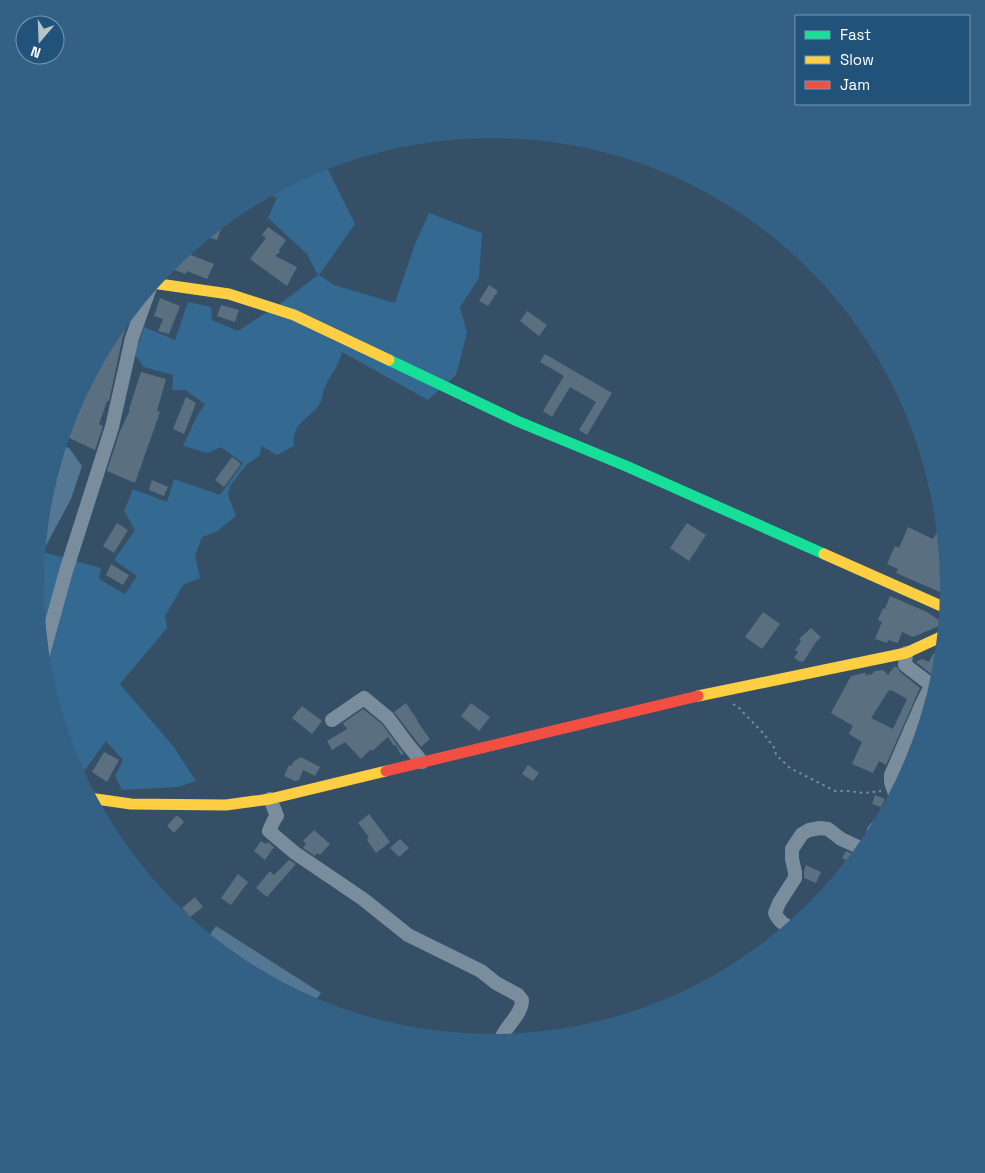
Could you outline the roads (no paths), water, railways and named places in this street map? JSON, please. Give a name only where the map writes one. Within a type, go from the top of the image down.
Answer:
[{"type":"street","points":[[160,285],[229,294],[294,315],[517,421],[626,466],[940,606]]},
{"type":"street","points":[[47,639],[74,546],[112,427],[132,338],[145,302]]},
{"type":"street","points":[[98,799],[131,804],[226,805],[270,799],[718,691],[906,653],[938,638]]},
{"type":"street","points":[[906,653],[905,665],[930,684],[930,686]]},
{"type":"street","points":[[921,720],[928,695]]},
{"type":"street","points":[[332,720],[364,698],[388,718],[422,762]]},
{"type":"street","points":[[893,788],[891,775],[916,734]]},
{"type":"street","points":[[270,799],[277,816],[269,831],[295,852],[363,899],[408,935],[481,971],[496,983],[518,995],[522,1000],[522,1006],[503,1035]]},
{"type":"street","points":[[786,925],[778,919],[775,913],[794,878],[792,849],[802,834],[814,828],[828,829],[841,839],[858,847]]}]
